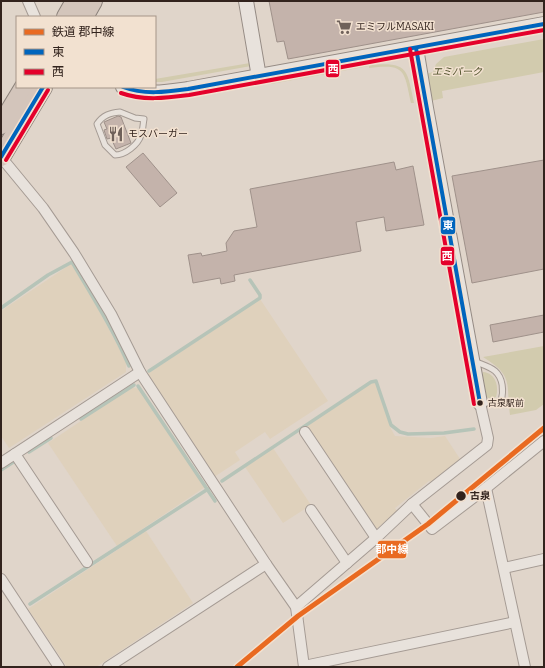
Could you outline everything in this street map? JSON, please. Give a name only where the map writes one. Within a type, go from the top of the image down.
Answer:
[{"type":"highway","points":[[67,16],[75,1]]},
{"type":"highway","points":[[85,16],[94,1]]},
{"type":"highway","points":[[1,125],[23,88]]},
{"type":"highway","points":[[1,157],[41,88]]},
{"type":"street","points":[[28,1],[35,16]]},
{"type":"street","points":[[246,1],[259,77]]},
{"type":"street","points":[[124,88],[132,92],[164,92],[259,77],[544,24]]},
{"type":"street","points":[[296,608],[376,538],[412,504],[487,445],[488,438],[480,402],[416,48]]},
{"type":"street","points":[[1,157],[43,208],[74,253],[110,314],[140,372],[296,608],[304,666],[515,622]]},
{"type":"street","points":[[1,463],[140,372]]},
{"type":"street","points":[[305,432],[376,538]]},
{"type":"street","points":[[412,504],[432,529],[544,441]]},
{"type":"street","points":[[15,454],[87,562]]},
{"type":"street","points":[[486,488],[525,667]]},
{"type":"street","points":[[311,510],[347,563]]},
{"type":"street","points":[[504,568],[544,559]]},
{"type":"street","points":[[108,667],[266,564]]},
{"type":"street","points":[[1,579],[59,667]]},
{"type":"lane","points":[[120,112],[134,118],[144,119],[141,137],[127,153],[115,155],[105,145],[98,124],[102,117],[111,113],[120,112]]},
{"type":"lane","points":[[473,361],[495,371],[500,379],[502,388],[503,395],[501,401],[495,403],[480,402]]},
{"type":"shaded area","points":[[71,264],[93,299],[126,362],[126,372],[9,448],[1,436],[1,311]]},
{"type":"shaded area","points":[[260,299],[328,401],[270,439],[265,432],[235,452],[240,460],[214,477],[146,375]]},
{"type":"shaded area","points":[[375,381],[391,429],[395,436],[431,438],[445,436],[460,459],[395,508],[397,511],[373,532],[305,427]]},
{"type":"shaded area","points":[[132,387],[139,389],[205,487],[117,546],[48,443]]},
{"type":"shaded area","points":[[273,448],[311,505],[283,523],[245,467]]},
{"type":"shaded area","points":[[146,531],[193,603],[96,667],[67,667],[28,609]]},
{"type":"green space","name":"エミパーク","points":[[544,39],[544,72],[442,91],[443,98],[431,101],[426,74],[433,72],[436,64],[444,57]]},
{"type":"green space","points":[[250,63],[251,66],[162,82],[156,82],[156,79]]},
{"type":"green space","points":[[370,63],[371,65],[392,65],[404,70],[410,82],[414,103],[411,103],[407,83],[401,72],[397,68],[390,67],[369,68],[369,66],[271,84],[271,81]]},
{"type":"green space","points":[[544,346],[544,404],[536,410],[510,415],[507,381],[500,370],[483,357]]},
{"type":"green space","points":[[483,372],[491,375],[496,381],[496,397],[491,399],[486,397],[482,376]]},
{"type":"building","name":"エミフルMASAKI","points":[[269,1],[544,1],[544,12],[288,59],[284,41],[277,42]]},
{"type":"building","name":"モスバーガー","points":[[118,116],[121,117],[131,143],[116,149],[111,138],[107,139],[104,130],[107,129],[104,122]]},
{"type":"building","points":[[143,153],[177,193],[160,207],[126,167]]},
{"type":"building","points":[[544,160],[544,269],[472,283],[452,176]]},
{"type":"building","points":[[394,162],[396,170],[413,166],[424,225],[386,231],[384,217],[356,222],[361,251],[234,275],[235,281],[221,284],[220,278],[193,283],[188,255],[201,253],[202,256],[227,251],[226,243],[234,231],[257,227],[250,189]]},
{"type":"building","points":[[544,315],[544,332],[493,342],[490,325]]},
{"type":"waterway","points":[[1,308],[48,275],[72,262],[95,300],[129,366]]},
{"type":"waterway","points":[[149,371],[260,298],[260,295],[250,280]]},
{"type":"waterway","points":[[222,481],[371,382],[376,381],[391,425],[400,432],[408,434],[444,433],[474,429]]},
{"type":"waterway","points":[[81,419],[134,385]]},
{"type":"waterway","points":[[138,386],[215,501]]},
{"type":"waterway","points":[[29,452],[51,438]]},
{"type":"waterway","points":[[1,470],[15,461]]},
{"type":"waterway","points":[[30,604],[208,489]]},
{"type":"rail line","name":"郡中線","points":[[237,667],[298,616],[428,524],[544,428]]},
{"type":"transit line","name":"東","points":[[126,88],[147,92],[188,89],[544,24]]},
{"type":"transit line","name":"西","points":[[121,93],[129,96],[146,98],[189,95],[544,30]]},
{"type":"transit line","name":"東","points":[[416,48],[480,403]]},
{"type":"transit line","name":"西","points":[[410,49],[474,404]]},
{"type":"transit line","name":"東","points":[[1,157],[42,88]]},
{"type":"transit line","name":"西","points":[[6,160],[48,90]]},
{"type":"place","name":"エミフルMASAKI","points":[[344,27]]},
{"type":"place","name":"モスバーガー","points":[[116,134]]},
{"type":"place","name":"古泉駅前","points":[[480,403]]},
{"type":"place","name":"古泉","points":[[461,496]]}]
